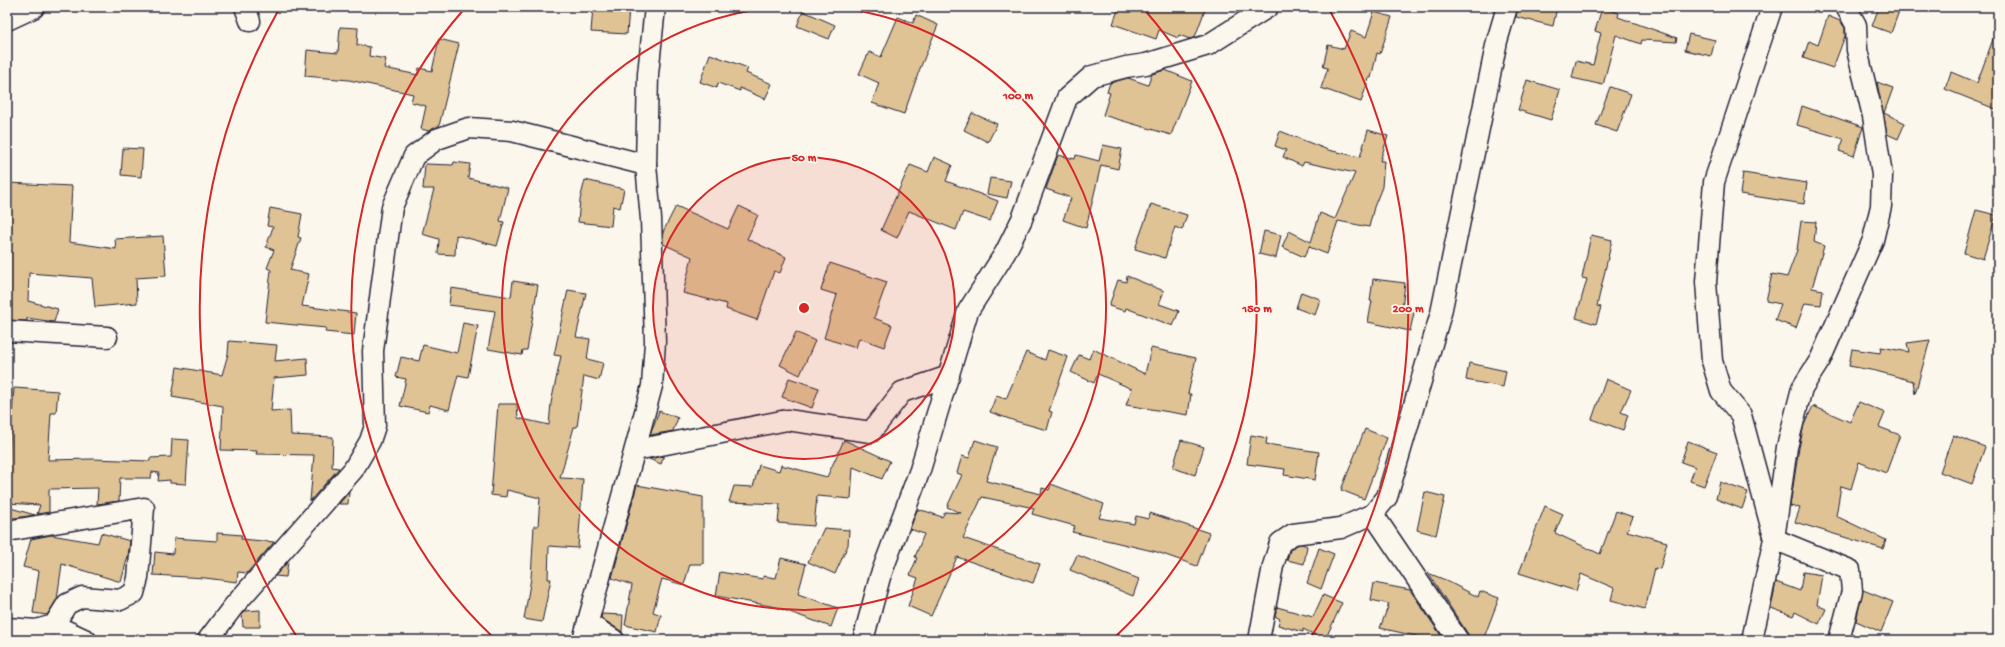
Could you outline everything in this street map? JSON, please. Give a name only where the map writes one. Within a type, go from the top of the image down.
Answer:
[{"type":"street","points":[[7,19],[33,7]]},
{"type":"street","points":[[614,640],[586,632],[652,386],[655,342],[650,220],[646,166],[648,74],[655,7]]},
{"type":"street","points":[[863,640],[880,577],[920,470],[968,311],[1005,253],[1022,219],[1067,98],[1092,76],[1126,67],[1146,64],[1208,45],[1268,7]]},
{"type":"street","points":[[1259,640],[1273,566],[1280,543],[1294,534],[1341,528],[1373,514],[1387,497],[1441,313],[1497,41],[1507,7]]},
{"type":"street","points":[[1772,7],[1714,182],[1706,282],[1712,361],[1721,391],[1741,415],[1774,539]]},
{"type":"street","points":[[1752,640],[1774,539],[1787,447],[1802,388],[1820,360],[1873,240],[1880,206],[1882,175],[1874,123],[1858,50],[1856,25],[1846,7]]},
{"type":"street","points":[[208,640],[233,608],[353,470],[370,441],[375,426],[373,350],[392,207],[414,156],[437,139],[469,128],[512,131],[646,166]]},
{"type":"street","points":[[7,331],[107,337]]},
{"type":"street","points":[[636,450],[787,420],[871,432],[902,392],[949,376]]},
{"type":"street","points":[[7,531],[144,508],[138,578],[134,593],[120,600],[82,597],[67,604],[54,625]]},
{"type":"street","points":[[1373,514],[1458,640]]},
{"type":"street","points":[[1774,539],[1850,570],[1852,591],[1839,640]]},
{"type":"street","points":[[7,628],[36,630],[54,625],[86,640]]},
{"type":"building","points":[[593,7],[629,7],[627,34],[591,32]]},
{"type":"building","points":[[1119,7],[1206,7],[1195,37],[1190,39],[1179,35],[1178,38],[1159,30],[1156,39],[1113,24]]},
{"type":"building","points":[[1518,7],[1557,7],[1553,26],[1516,17]]},
{"type":"building","points":[[1879,7],[1887,7],[1899,11],[1891,33],[1872,26]]},
{"type":"building","points":[[1602,8],[1619,13],[1618,17],[1677,38],[1676,42],[1642,40],[1641,44],[1616,35],[1603,85],[1572,78],[1576,61],[1593,65],[1601,33],[1595,31]]},
{"type":"building","points":[[803,11],[835,25],[829,39],[797,26]]},
{"type":"building","points":[[1374,12],[1392,17],[1380,54],[1377,53],[1371,78],[1369,78],[1361,102],[1321,88],[1328,68],[1323,67],[1328,45],[1344,49],[1351,31],[1366,37]]},
{"type":"building","points":[[916,15],[938,25],[919,71],[904,114],[872,103],[879,83],[859,74],[869,52],[881,57],[898,17],[913,23]]},
{"type":"building","points":[[1828,16],[1840,21],[1845,28],[1845,36],[1833,68],[1803,58],[1809,41],[1818,45]]},
{"type":"building","points":[[340,27],[358,28],[357,45],[370,47],[369,56],[386,59],[384,68],[418,75],[419,68],[432,71],[439,39],[459,44],[439,126],[429,131],[421,129],[426,106],[411,102],[413,94],[349,80],[305,76],[307,50],[338,53]]},
{"type":"building","points":[[1996,31],[1998,32],[1998,110],[1945,89],[1951,72],[1977,83]]},
{"type":"building","points":[[1689,34],[1715,40],[1711,56],[1685,50]]},
{"type":"building","points":[[710,54],[748,68],[746,73],[772,84],[765,99],[740,88],[740,91],[718,83],[717,88],[700,82]]},
{"type":"building","points":[[1165,70],[1192,81],[1171,135],[1103,115],[1110,93],[1107,92],[1110,83],[1128,78],[1148,85],[1152,74]]},
{"type":"building","points":[[1527,80],[1560,90],[1551,120],[1518,110]]},
{"type":"building","points":[[1877,82],[1893,88],[1884,113],[1905,123],[1898,139],[1887,134]]},
{"type":"building","points":[[1610,87],[1631,94],[1617,132],[1596,125]]},
{"type":"building","points":[[1802,106],[1863,127],[1854,156],[1839,151],[1844,139],[1797,125]]},
{"type":"building","points":[[972,113],[997,124],[988,142],[964,130]]},
{"type":"building","points":[[1368,130],[1388,136],[1380,161],[1384,161],[1382,187],[1374,207],[1369,227],[1338,221],[1327,254],[1309,247],[1304,257],[1282,247],[1289,231],[1311,242],[1320,213],[1335,219],[1355,173],[1304,162],[1302,166],[1283,157],[1286,150],[1275,146],[1280,131],[1328,150],[1360,157]]},
{"type":"building","points":[[1103,145],[1122,149],[1118,169],[1101,165],[1086,228],[1063,220],[1071,198],[1046,189],[1058,155],[1075,159],[1076,155],[1099,161]]},
{"type":"building","points":[[123,148],[143,149],[141,177],[121,175]]},
{"type":"building","points":[[934,157],[952,165],[946,181],[998,201],[990,221],[963,212],[956,230],[909,211],[897,238],[881,230],[910,165],[928,172]]},
{"type":"building","points":[[454,162],[470,164],[468,178],[508,188],[500,221],[504,222],[497,246],[456,235],[455,255],[438,254],[439,239],[422,234],[434,189],[423,189],[425,164],[453,165]]},
{"type":"building","points":[[1743,173],[1807,183],[1804,204],[1740,194]]},
{"type":"building","points":[[990,178],[1011,181],[1007,198],[987,194]]},
{"type":"building","points":[[585,180],[624,189],[620,208],[613,206],[611,226],[578,222],[580,200]]},
{"type":"building","points":[[7,183],[72,186],[69,242],[116,249],[115,239],[163,236],[166,276],[136,278],[137,303],[95,307],[92,278],[29,273],[28,301],[58,309],[54,322],[27,318],[27,321],[7,320]]},
{"type":"building","points":[[1151,204],[1187,215],[1182,230],[1175,227],[1165,258],[1135,249]]},
{"type":"building","points":[[676,206],[728,229],[739,206],[758,215],[747,239],[786,257],[780,273],[774,271],[757,320],[726,309],[727,304],[683,293],[692,257],[663,244],[663,232]]},
{"type":"building","points":[[270,208],[302,214],[298,237],[301,238],[290,270],[309,274],[302,306],[356,313],[354,335],[325,332],[326,328],[265,322],[271,270],[267,268],[274,250],[266,247],[273,227],[267,226]]},
{"type":"building","points":[[1976,210],[1996,215],[1983,259],[1964,253]]},
{"type":"building","points":[[1801,221],[1816,222],[1814,242],[1824,246],[1812,288],[1823,290],[1821,305],[1805,303],[1796,328],[1775,320],[1781,304],[1766,301],[1772,274],[1787,277],[1797,250]]},
{"type":"building","points":[[1264,231],[1281,235],[1276,258],[1259,254]]},
{"type":"building","points":[[1591,235],[1612,240],[1597,306],[1601,307],[1596,324],[1576,318],[1587,279],[1582,278]]},
{"type":"building","points":[[830,263],[887,282],[874,318],[892,325],[884,347],[859,338],[856,348],[824,338],[837,295],[821,290]]},
{"type":"building","points":[[1127,276],[1164,291],[1159,304],[1179,311],[1173,326],[1126,308],[1125,311],[1109,306],[1118,280],[1126,282]]},
{"type":"building","points":[[1373,279],[1405,283],[1402,310],[1414,313],[1410,331],[1368,322],[1372,301],[1370,301]]},
{"type":"building","points":[[513,281],[538,285],[527,350],[523,350],[522,355],[488,349],[495,311],[449,305],[451,288],[511,297]]},
{"type":"building","points":[[568,290],[586,293],[576,337],[590,339],[587,359],[603,363],[599,380],[584,376],[577,427],[574,427],[560,478],[583,479],[578,548],[549,546],[548,579],[551,579],[542,622],[524,619],[531,578],[534,526],[538,526],[540,498],[507,490],[506,497],[491,495],[498,404],[517,404],[518,418],[549,425],[551,403],[561,356],[554,355]]},
{"type":"building","points":[[1301,292],[1320,299],[1315,315],[1296,308]]},
{"type":"building","points":[[463,323],[478,326],[468,377],[458,375],[449,410],[430,405],[428,412],[400,406],[406,379],[396,377],[401,357],[419,361],[423,345],[457,353]]},
{"type":"building","points":[[796,332],[815,341],[800,375],[780,365]]},
{"type":"building","points":[[1930,340],[1915,394],[1913,381],[1876,371],[1849,366],[1852,349],[1880,353],[1881,347],[1909,352],[1907,343]]},
{"type":"building","points":[[229,341],[277,345],[275,361],[307,358],[308,375],[274,378],[271,411],[290,410],[291,435],[333,437],[332,467],[339,468],[310,501],[314,455],[256,454],[257,451],[221,450],[223,406],[172,397],[177,367],[222,375],[228,354]]},
{"type":"building","points":[[1151,348],[1196,358],[1188,394],[1191,394],[1188,415],[1126,405],[1132,389],[1098,374],[1094,383],[1071,372],[1079,355],[1089,359],[1093,349],[1145,374]]},
{"type":"building","points":[[1048,350],[1068,357],[1049,411],[1052,412],[1047,430],[990,412],[996,396],[1006,399],[1026,352],[1045,360]]},
{"type":"building","points":[[1469,363],[1506,371],[1503,387],[1466,380]]},
{"type":"building","points":[[789,378],[819,388],[812,408],[782,397]]},
{"type":"building","points":[[1606,379],[1631,390],[1621,412],[1628,415],[1623,430],[1592,419]]},
{"type":"building","points":[[14,388],[58,391],[56,413],[51,413],[48,460],[92,459],[150,461],[150,458],[171,457],[172,439],[189,440],[186,484],[170,483],[170,480],[158,481],[159,473],[152,472],[151,478],[120,478],[119,501],[97,504],[98,488],[49,489],[49,512],[37,514],[40,505],[7,503],[10,434],[7,433],[7,414],[12,414]]},
{"type":"building","points":[[1859,402],[1885,413],[1879,427],[1900,435],[1886,473],[1859,462],[1851,489],[1841,486],[1836,516],[1886,540],[1883,549],[1795,522],[1800,508],[1790,506],[1804,425],[1813,406],[1850,422]]},
{"type":"building","points":[[659,411],[678,418],[673,431],[650,435]]},
{"type":"building","points":[[1365,429],[1387,438],[1364,499],[1341,490]]},
{"type":"building","points":[[1251,435],[1267,438],[1266,444],[1319,452],[1315,480],[1284,475],[1285,469],[1247,464]]},
{"type":"building","points":[[1953,435],[1985,447],[1972,484],[1940,472]]},
{"type":"building","points":[[844,440],[890,461],[882,479],[853,467],[851,499],[817,496],[814,526],[778,523],[780,504],[729,502],[734,486],[753,487],[759,465],[779,471],[781,465],[827,477]]},
{"type":"building","points":[[975,440],[997,447],[986,481],[1041,494],[1042,488],[1049,490],[1051,484],[1104,504],[1099,518],[1134,524],[1136,516],[1148,519],[1150,513],[1209,533],[1197,566],[1157,552],[1072,532],[1075,526],[1032,514],[1034,508],[982,497],[963,538],[1040,564],[1033,583],[957,557],[931,616],[908,606],[918,578],[910,575],[924,534],[910,529],[917,510],[942,517],[945,512],[961,513],[947,507],[962,475],[957,473],[962,456],[969,458]]},
{"type":"building","points":[[1181,440],[1204,447],[1195,475],[1173,468]]},
{"type":"building","points":[[1688,441],[1717,452],[1704,486],[1690,481],[1695,467],[1681,462]]},
{"type":"building","points":[[664,456],[661,464],[649,459]]},
{"type":"building","points":[[1720,482],[1748,492],[1742,509],[1716,499]]},
{"type":"building","points":[[637,485],[703,497],[703,564],[690,564],[684,585],[662,579],[653,612],[661,615],[657,632],[625,625],[632,585],[612,578]]},
{"type":"building","points":[[349,492],[348,504],[339,504]]},
{"type":"building","points":[[1425,492],[1445,497],[1436,535],[1417,530]]},
{"type":"building","points":[[1545,506],[1563,514],[1555,533],[1600,554],[1616,511],[1633,517],[1627,531],[1667,542],[1660,569],[1655,568],[1645,609],[1611,600],[1614,588],[1581,574],[1576,591],[1519,573]]},
{"type":"building","points":[[7,507],[35,515],[7,519]]},
{"type":"building","points":[[824,528],[849,530],[848,545],[835,574],[808,562]]},
{"type":"building","points":[[101,533],[130,541],[128,556],[121,582],[62,564],[57,599],[47,615],[33,613],[39,571],[23,567],[31,539],[51,535],[98,543]]},
{"type":"building","points":[[217,533],[242,535],[241,539],[274,542],[247,573],[238,572],[237,582],[205,578],[153,575],[155,552],[173,554],[174,538],[217,541]]},
{"type":"building","points":[[1302,544],[1307,546],[1304,564],[1287,560],[1290,550],[1297,545]]},
{"type":"building","points":[[1319,548],[1334,554],[1321,589],[1307,583]]},
{"type":"building","points":[[1077,555],[1139,579],[1133,596],[1070,570]]},
{"type":"building","points":[[781,558],[806,564],[798,594],[838,608],[831,627],[776,607],[716,596],[720,572],[763,579],[763,576],[776,578]]},
{"type":"building","points":[[288,562],[286,577],[275,576]]},
{"type":"building","points":[[1803,572],[1822,575],[1817,605],[1826,609],[1819,624],[1795,612],[1793,616],[1771,608],[1776,582],[1800,591]]},
{"type":"building","points":[[1428,573],[1478,597],[1480,591],[1499,598],[1483,640],[1469,640],[1468,634]]},
{"type":"building","points":[[1374,583],[1410,590],[1444,640],[1424,640],[1425,638],[1380,628],[1389,604],[1371,600]]},
{"type":"building","points":[[1863,590],[1893,602],[1881,632],[1856,621]]},
{"type":"building","points":[[1323,595],[1342,603],[1325,640],[1303,629],[1303,632],[1278,625],[1280,619],[1275,616],[1277,607],[1313,617]]},
{"type":"building","points":[[260,610],[260,627],[243,627],[242,614],[245,611]]},
{"type":"building","points":[[602,614],[623,615],[622,632],[601,618]]}]
